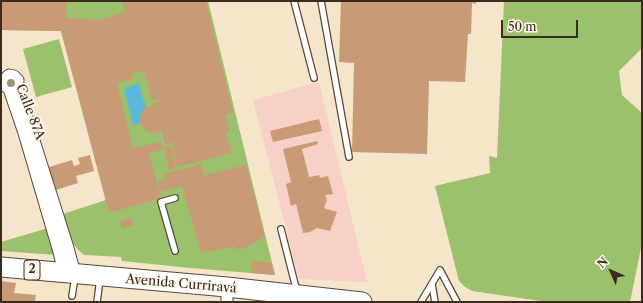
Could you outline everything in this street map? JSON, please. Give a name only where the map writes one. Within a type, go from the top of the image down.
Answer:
[{"type":"highway","name":"Avenida Curriravá","points":[[1,267],[100,276],[227,295],[298,295],[362,302]]},
{"type":"street","name":"Calle 87A","points":[[28,132],[47,194],[60,252],[70,273]]},
{"type":"lane","points":[[294,1],[314,78]]},
{"type":"lane","points":[[321,1],[349,157]]},
{"type":"lane","points":[[175,198],[161,202],[175,251]]},
{"type":"lane","points":[[281,229],[298,295]]},
{"type":"lane","points":[[421,302],[440,270],[458,302]]},
{"type":"lane","points":[[70,273],[72,296]]},
{"type":"lane","points":[[97,302],[100,276]]},
{"type":"lane","points":[[432,283],[435,302]]},
{"type":"shaded area","points":[[319,82],[367,282],[299,279],[253,100]]},
{"type":"green space","points":[[1,1],[208,1],[275,275],[122,261],[121,257],[85,255],[76,248],[63,214],[106,200],[61,31],[1,30]]},
{"type":"green space","points":[[504,1],[642,1],[642,48],[619,71],[622,95],[642,113],[642,243],[630,302],[548,302],[472,291],[459,281],[435,186],[490,173],[489,156],[497,158]]},
{"type":"green space","points":[[59,39],[72,87],[36,97],[23,49]]},
{"type":"green space","points":[[48,228],[56,255],[1,251],[1,242]]},
{"type":"water","points":[[139,84],[146,108],[141,115],[141,123],[133,125],[124,88]]},
{"type":"building","points":[[1,1],[67,1],[66,18],[99,20],[125,12],[122,1],[206,1],[233,113],[226,115],[229,131],[225,132],[232,153],[177,167],[172,142],[165,144],[162,132],[151,133],[141,126],[140,121],[142,111],[153,106],[153,103],[159,101],[159,99],[152,101],[144,71],[132,74],[133,79],[117,83],[133,148],[161,142],[162,147],[171,146],[176,168],[169,170],[164,149],[149,153],[161,198],[109,213],[61,31],[1,30]]},
{"type":"building","points":[[341,1],[476,1],[476,4],[472,3],[471,34],[468,34],[465,82],[429,81],[427,154],[352,152],[354,63],[339,62]]},
{"type":"building","points":[[319,119],[322,131],[273,142],[270,131]]},
{"type":"building","points":[[317,141],[318,144],[302,149],[309,177],[319,175],[320,178],[328,176],[333,194],[325,195],[327,200],[324,208],[337,212],[330,231],[317,228],[310,232],[303,233],[296,204],[291,206],[286,184],[291,182],[283,149]]},
{"type":"building","points":[[90,155],[94,171],[76,176],[78,183],[56,190],[53,180],[50,181],[46,168],[72,160],[74,166],[80,164],[78,158]]},
{"type":"building","points":[[201,164],[204,175],[246,165],[265,237],[244,248],[235,250],[235,246],[201,253],[182,186],[160,192],[158,181],[165,179],[164,174]]},
{"type":"building","points":[[131,218],[134,225],[122,228],[120,221]]},
{"type":"building","points":[[252,261],[272,263],[275,275],[251,273]]},
{"type":"building","points":[[1,281],[16,283],[14,293],[36,295],[35,302],[1,302]]}]
